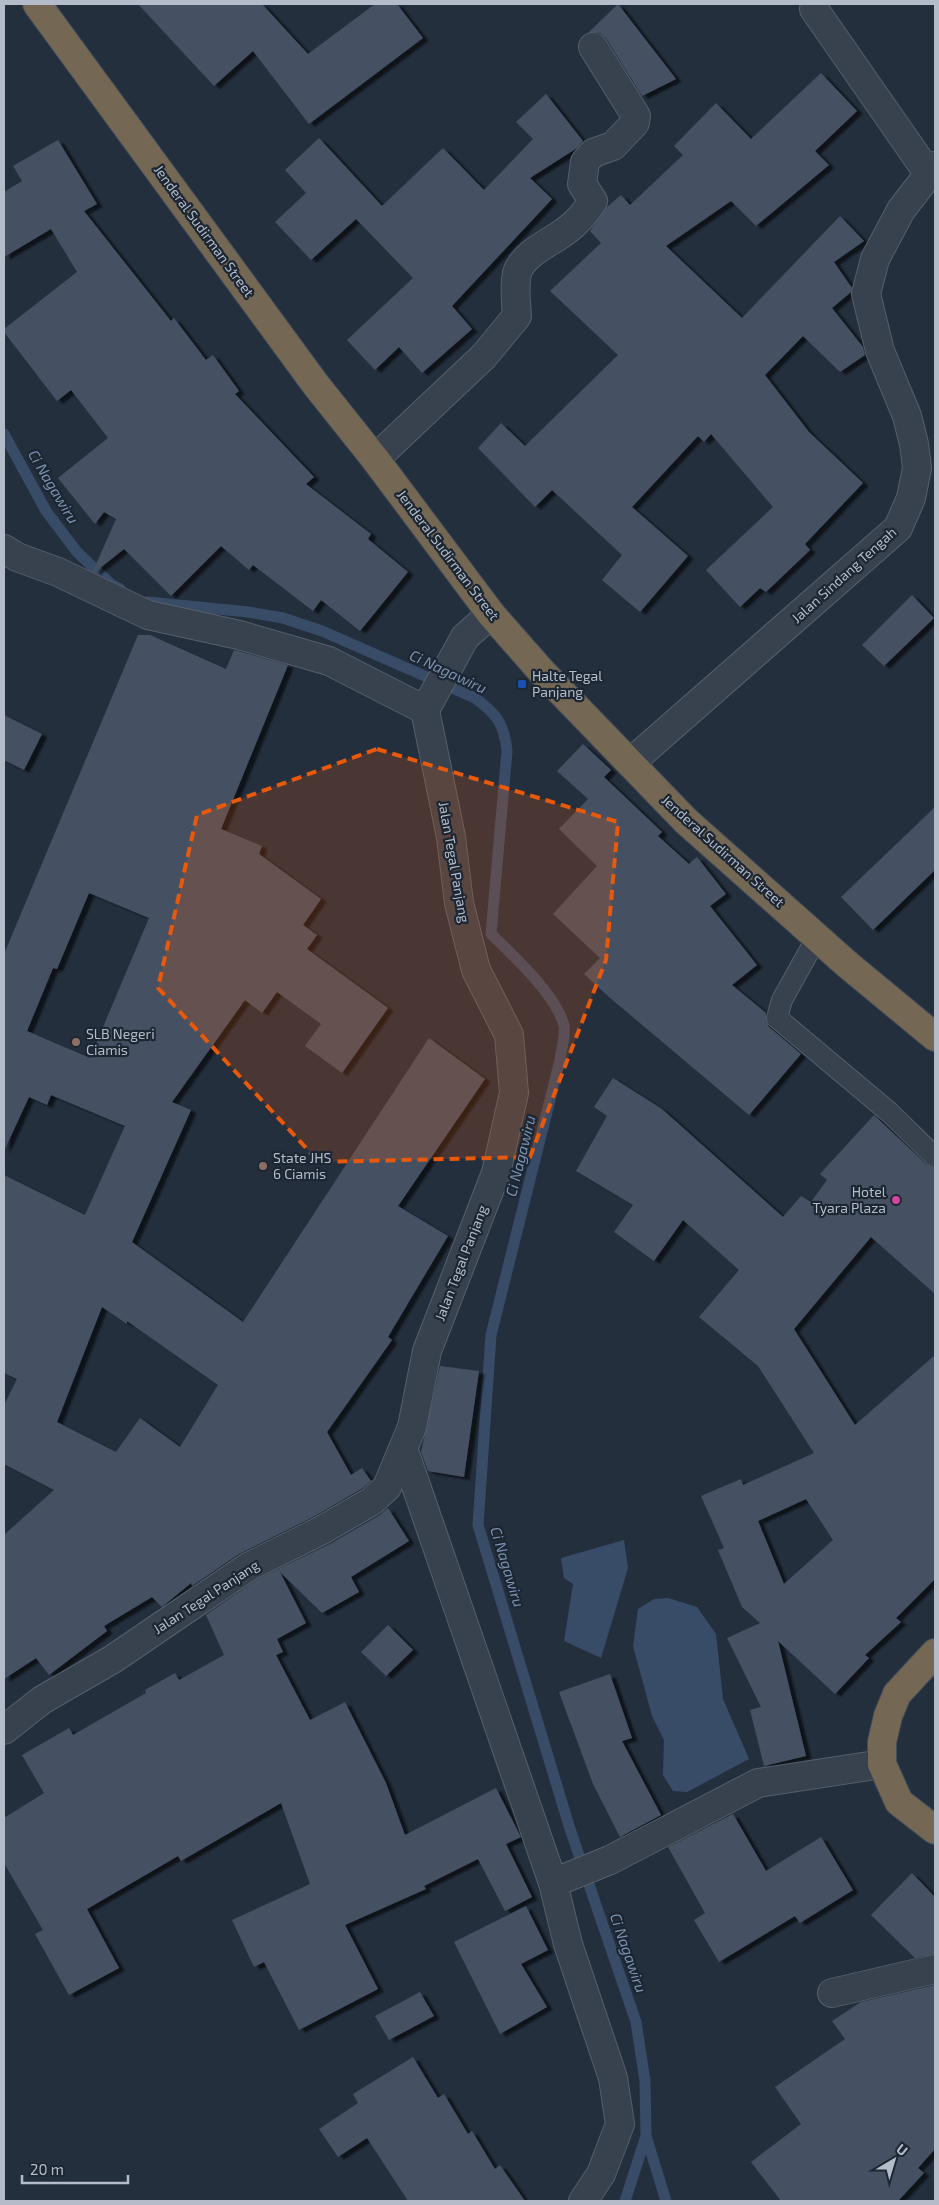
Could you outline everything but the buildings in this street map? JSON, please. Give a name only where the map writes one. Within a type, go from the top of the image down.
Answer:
[{"type":"highway","name":"Jenderal Sudirman Street","points":[[37,4],[316,385],[375,459],[491,614],[542,672],[686,821],[817,937],[935,1037]]},
{"type":"highway","points":[[935,1654],[897,1694],[888,1716],[882,1742],[882,1764],[899,1802],[935,1830]]},
{"type":"street","points":[[814,9],[932,170]]},
{"type":"street","points":[[375,459],[484,356],[517,316],[515,292],[518,272],[528,257],[567,230],[585,214],[593,201],[582,184],[585,162],[593,153],[613,146],[635,122],[636,116],[593,47]]},
{"type":"street","name":"Jalan Sindang Tengah","points":[[630,763],[898,528],[912,498],[917,468],[914,444],[906,416],[880,351],[866,294],[875,259],[901,210],[932,170]]},
{"type":"street","points":[[4,549],[18,557],[58,572],[148,615],[239,635],[329,661],[425,710],[465,637],[491,614]]},
{"type":"street","name":"Jalan Tegal Panjang","points":[[4,1730],[42,1700],[113,1659],[248,1567],[322,1530],[372,1501],[387,1487],[412,1427],[428,1351],[496,1173],[514,1093],[509,1035],[476,970],[459,903],[451,837],[425,710]]},
{"type":"street","points":[[403,1448],[558,1881],[568,1944],[613,2078],[620,2124],[601,2174],[583,2201]]},
{"type":"street","points":[[558,1881],[610,1860],[758,1783],[882,1764]]},
{"type":"street","points":[[832,1993],[935,1969]]},
{"type":"lane","points":[[817,937],[782,1000],[777,1018],[889,1112],[935,1157]]},
{"type":"highlighted area","points":[[377,749],[618,822],[606,960],[530,1157],[319,1162],[158,988],[197,815]]},
{"type":"water","points":[[624,1540],[628,1568],[601,1658],[564,1641],[573,1584],[564,1578],[561,1558]]},
{"type":"water","points":[[668,1598],[697,1607],[716,1634],[723,1699],[749,1759],[687,1792],[673,1791],[663,1775],[664,1740],[652,1716],[633,1646],[638,1609],[654,1599]]},
{"type":"waterway","name":"Ci Nagawiru","points":[[4,434],[46,511],[77,552],[112,585],[120,589]]},
{"type":"waterway","name":"Ci Nagawiru","points":[[148,602],[248,612],[283,618],[322,631],[475,698],[494,715],[504,734],[507,751],[491,934],[522,964],[543,988],[559,1013],[564,1025],[564,1033],[560,1060],[491,1335],[478,1525],[570,1829],[636,2022],[645,2081],[646,2136],[625,2201]]},
{"type":"waterway","points":[[646,2136],[666,2201]]},
{"type":"place","name":"Halte Tegal Panjang","points":[[522,684]]},
{"type":"place","name":"SLB Negeri Ciamis","points":[[76,1042]]},
{"type":"place","name":"State JHS 6 Ciamis","points":[[263,1166]]},
{"type":"place","name":"Hotel Tyara Plaza","points":[[896,1200]]}]
